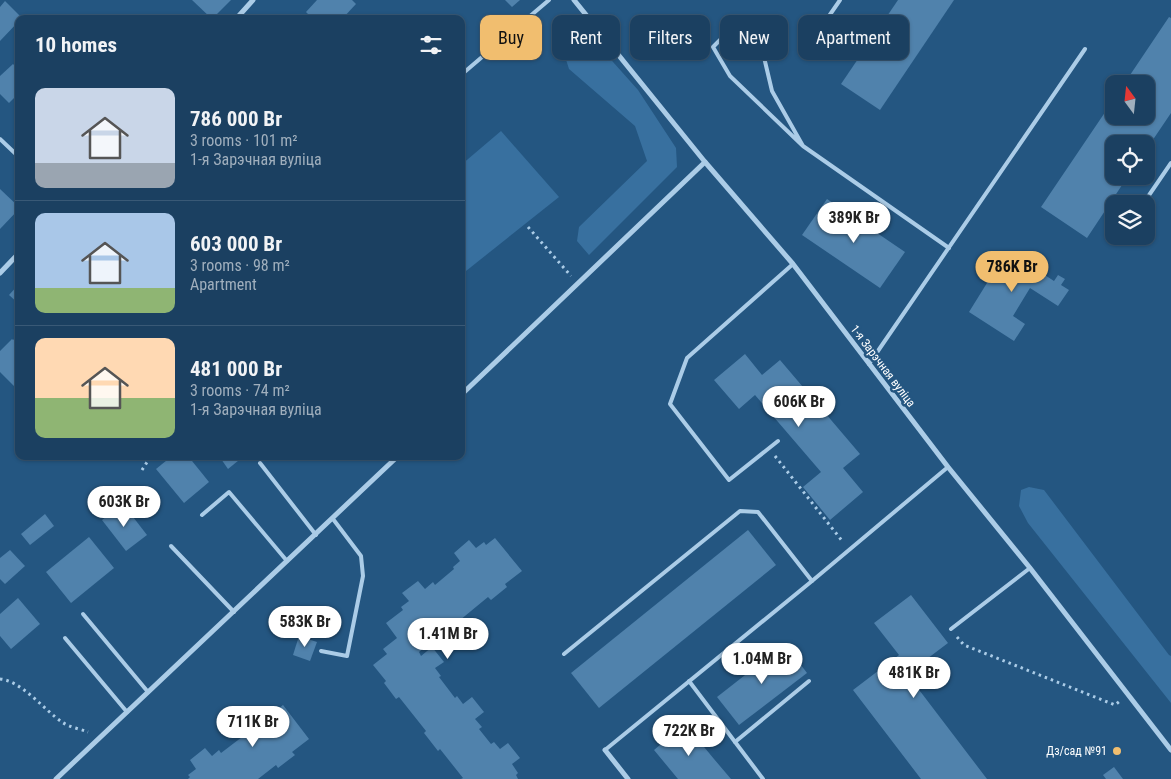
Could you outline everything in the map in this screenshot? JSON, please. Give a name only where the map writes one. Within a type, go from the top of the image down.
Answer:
[{"type":"street","points":[[240,15],[253,0]]},
{"type":"street","name":"1-я Зарэчная вуліца","points":[[574,0],[705,162],[793,264],[948,467],[1030,568],[1171,750]]},
{"type":"street","points":[[465,391],[705,162]]},
{"type":"street","points":[[0,273],[15,257]]},
{"type":"street","points":[[56,779],[394,460]]},
{"type":"street","points":[[605,750],[628,779]]},
{"type":"lane","points":[[465,72],[549,0]]},
{"type":"lane","points":[[830,15],[840,0]]},
{"type":"lane","points":[[803,146],[772,91],[763,53],[731,29],[712,47],[730,76],[803,146],[949,248]]},
{"type":"lane","points":[[869,364],[1086,49]]},
{"type":"lane","points":[[0,139],[15,153]]},
{"type":"lane","points":[[1149,195],[1171,163]]},
{"type":"lane","points":[[778,441],[729,480],[670,404],[687,358],[793,264]]},
{"type":"lane","points":[[260,463],[316,535]]},
{"type":"lane","points":[[605,750],[948,467]]},
{"type":"lane","points":[[202,514],[229,492],[287,562]]},
{"type":"lane","points":[[564,654],[740,511],[758,512],[812,581]]},
{"type":"lane","points":[[321,651],[347,656],[363,576],[361,556],[333,519]]},
{"type":"lane","points":[[171,546],[234,612]]},
{"type":"lane","points":[[951,629],[1030,568]]},
{"type":"lane","points":[[83,614],[148,692]]},
{"type":"lane","points":[[65,638],[127,712]]},
{"type":"lane","points":[[689,681],[763,779]]},
{"type":"lane","points":[[735,742],[809,681]]},
{"type":"path","points":[[528,227],[578,284]]},
{"type":"path","points":[[769,448],[849,550]]},
{"type":"path","points":[[142,470],[148,460]]},
{"type":"path","points":[[951,629],[964,645],[1115,705],[1128,694]]},
{"type":"path","points":[[0,679],[22,689],[63,723],[100,737]]},
{"type":"shaded area","points":[[566,60],[611,60],[638,90],[676,148],[677,167],[589,255],[577,241],[579,227],[647,161],[635,126],[569,69]]},
{"type":"shaded area","points":[[501,131],[559,197],[465,272],[465,162]]},
{"type":"shaded area","points":[[1029,487],[1044,490],[1171,656],[1171,703],[1028,523],[1019,506],[1021,490]]},
{"type":"building","points":[[192,0],[231,0],[216,15],[208,15]]},
{"type":"building","points":[[317,0],[352,0],[356,4],[346,15],[309,15],[306,12]]},
{"type":"building","points":[[505,0],[520,0],[512,7]]},
{"type":"building","points":[[898,0],[954,0],[880,110],[841,84],[857,60],[909,60],[909,15],[888,15]]},
{"type":"building","points":[[5,1],[19,15],[15,15],[15,25],[0,41],[0,7]]},
{"type":"building","points":[[1169,17],[1171,18],[1171,113],[1155,137],[1155,135],[1105,135],[1105,185],[1122,185],[1115,195],[1105,195],[1105,211],[1087,238],[1041,207],[1105,112],[1105,125],[1155,125],[1155,75],[1130,75]]},
{"type":"building","points":[[13,64],[15,66],[15,97],[9,103],[0,94],[0,76]]},
{"type":"building","points":[[0,189],[15,203],[15,213],[0,229]]},
{"type":"building","points":[[827,199],[905,252],[880,288],[802,235]]},
{"type":"building","points":[[1008,251],[1054,281],[1058,275],[1065,279],[1061,285],[1069,290],[1058,306],[1030,288],[1013,316],[1025,324],[1014,341],[969,312],[987,283],[979,278],[990,261],[998,266]]},
{"type":"building","points":[[15,288],[15,300],[9,295]]},
{"type":"building","points":[[15,338],[14,386],[0,372],[0,351]]},
{"type":"building","points":[[745,354],[762,375],[780,360],[860,454],[843,468],[863,492],[830,520],[803,487],[821,472],[755,395],[739,409],[714,380]]},
{"type":"building","points":[[167,460],[191,460],[209,482],[184,503],[156,469]]},
{"type":"building","points":[[222,460],[239,460],[228,469]]},
{"type":"building","points":[[123,504],[147,535],[126,551],[102,520]]},
{"type":"building","points":[[45,514],[54,526],[30,545],[21,534]]},
{"type":"building","points":[[748,530],[776,565],[599,708],[571,673]]},
{"type":"building","points":[[89,537],[114,568],[71,603],[46,572]]},
{"type":"building","points":[[495,538],[522,571],[505,584],[507,587],[491,600],[488,597],[454,625],[456,627],[440,640],[437,637],[419,652],[421,656],[432,647],[444,662],[435,668],[441,676],[439,677],[455,698],[457,696],[463,704],[472,697],[484,712],[475,719],[482,727],[479,729],[491,744],[494,742],[500,749],[508,743],[520,758],[512,764],[518,773],[516,775],[518,779],[461,779],[463,778],[440,749],[438,751],[424,733],[426,731],[399,697],[396,699],[384,683],[386,681],[373,665],[387,654],[383,649],[397,638],[386,623],[403,610],[401,607],[409,601],[402,593],[418,581],[425,589],[433,582],[435,585],[454,569],[453,567],[460,561],[454,553],[469,540],[476,548],[484,542],[486,545]]},
{"type":"building","points":[[10,550],[25,566],[5,584],[0,579],[0,558]]},
{"type":"building","points":[[911,595],[948,643],[907,674],[987,779],[921,779],[853,690],[899,655],[874,623]]},
{"type":"building","points":[[18,598],[40,624],[11,649],[0,636],[0,614]]},
{"type":"building","points":[[299,636],[317,642],[310,661],[293,655]]},
{"type":"building","points":[[785,644],[807,673],[739,725],[717,697]]},
{"type":"building","points":[[283,705],[309,739],[292,752],[295,755],[278,768],[276,765],[258,779],[188,779],[190,777],[188,775],[196,769],[190,760],[205,748],[212,756],[219,750],[221,753],[242,737],[239,734],[247,728],[240,720],[256,708],[263,716],[271,710],[273,713]]},
{"type":"building","points":[[685,724],[731,779],[678,779],[654,750]]},
{"type":"building","points":[[1114,767],[1123,779],[1106,779],[1103,775]]},
{"type":"place","name":"Дз/сад №91","points":[[1117,751]]}]
